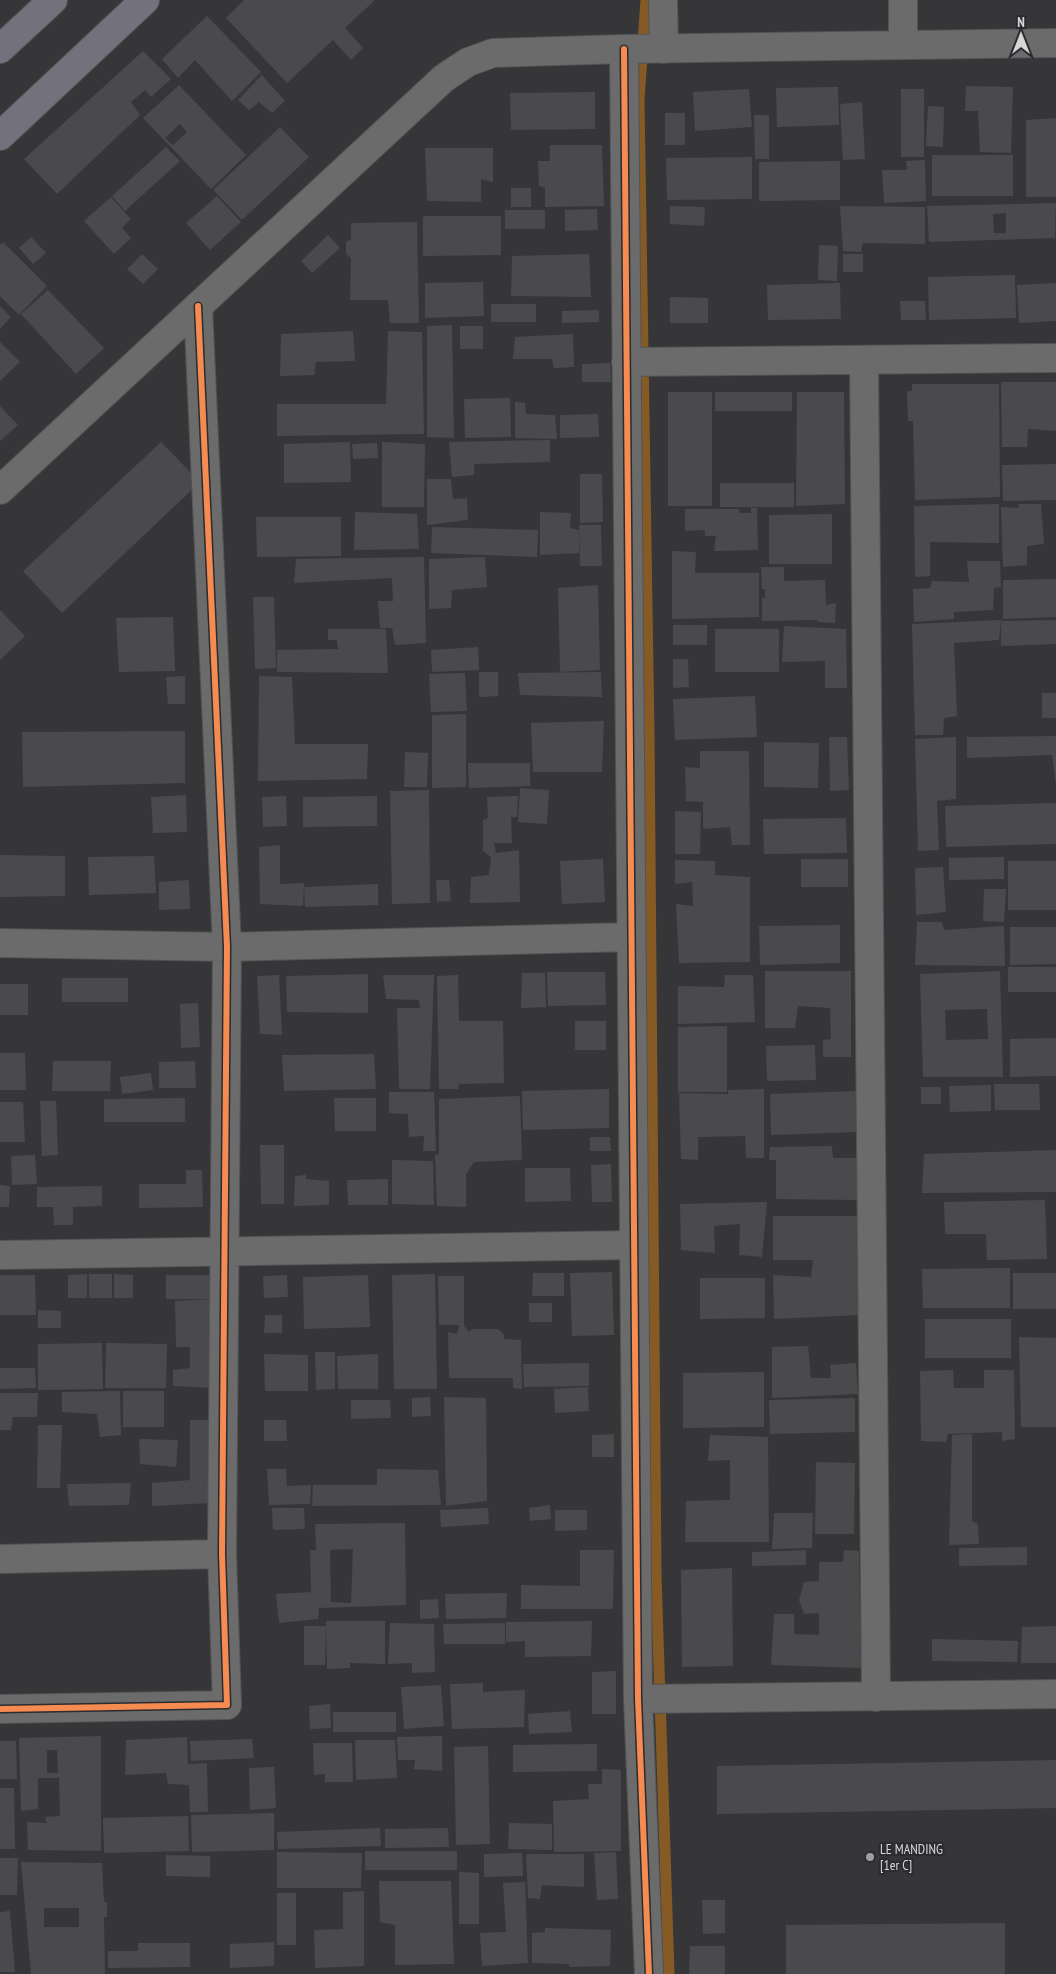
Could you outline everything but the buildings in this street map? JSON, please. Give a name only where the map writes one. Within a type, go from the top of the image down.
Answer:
[{"type":"main road","points":[[0,49],[53,0]]},
{"type":"main road","points":[[0,136],[145,0]]},
{"type":"street","points":[[663,0],[664,49]]},
{"type":"street","points":[[903,0],[904,45]]},
{"type":"street","points":[[0,490],[444,78],[468,62],[493,53],[624,49],[1056,43]]},
{"type":"street","points":[[624,49],[638,1699],[648,1974]]},
{"type":"street","points":[[0,1709],[227,1705],[222,1554],[227,947],[198,306]]},
{"type":"street","points":[[626,362],[1056,358]]},
{"type":"street","points":[[864,360],[876,1697]]},
{"type":"street","points":[[0,944],[227,947],[631,937]]},
{"type":"street","points":[[0,1255],[634,1245]]},
{"type":"street","points":[[0,1559],[222,1554]]},
{"type":"street","points":[[638,1699],[1056,1694]]},
{"type":"waterway","points":[[646,0],[639,99],[649,734],[656,1575],[669,1974]]},
{"type":"cycle path","points":[[624,49],[638,1699],[649,1974]]},
{"type":"cycle path","points":[[0,1709],[227,1705],[222,1554],[227,947],[198,306]]},
{"type":"place","name":"LE MANDING [1er C]","points":[[870,1857]]}]
